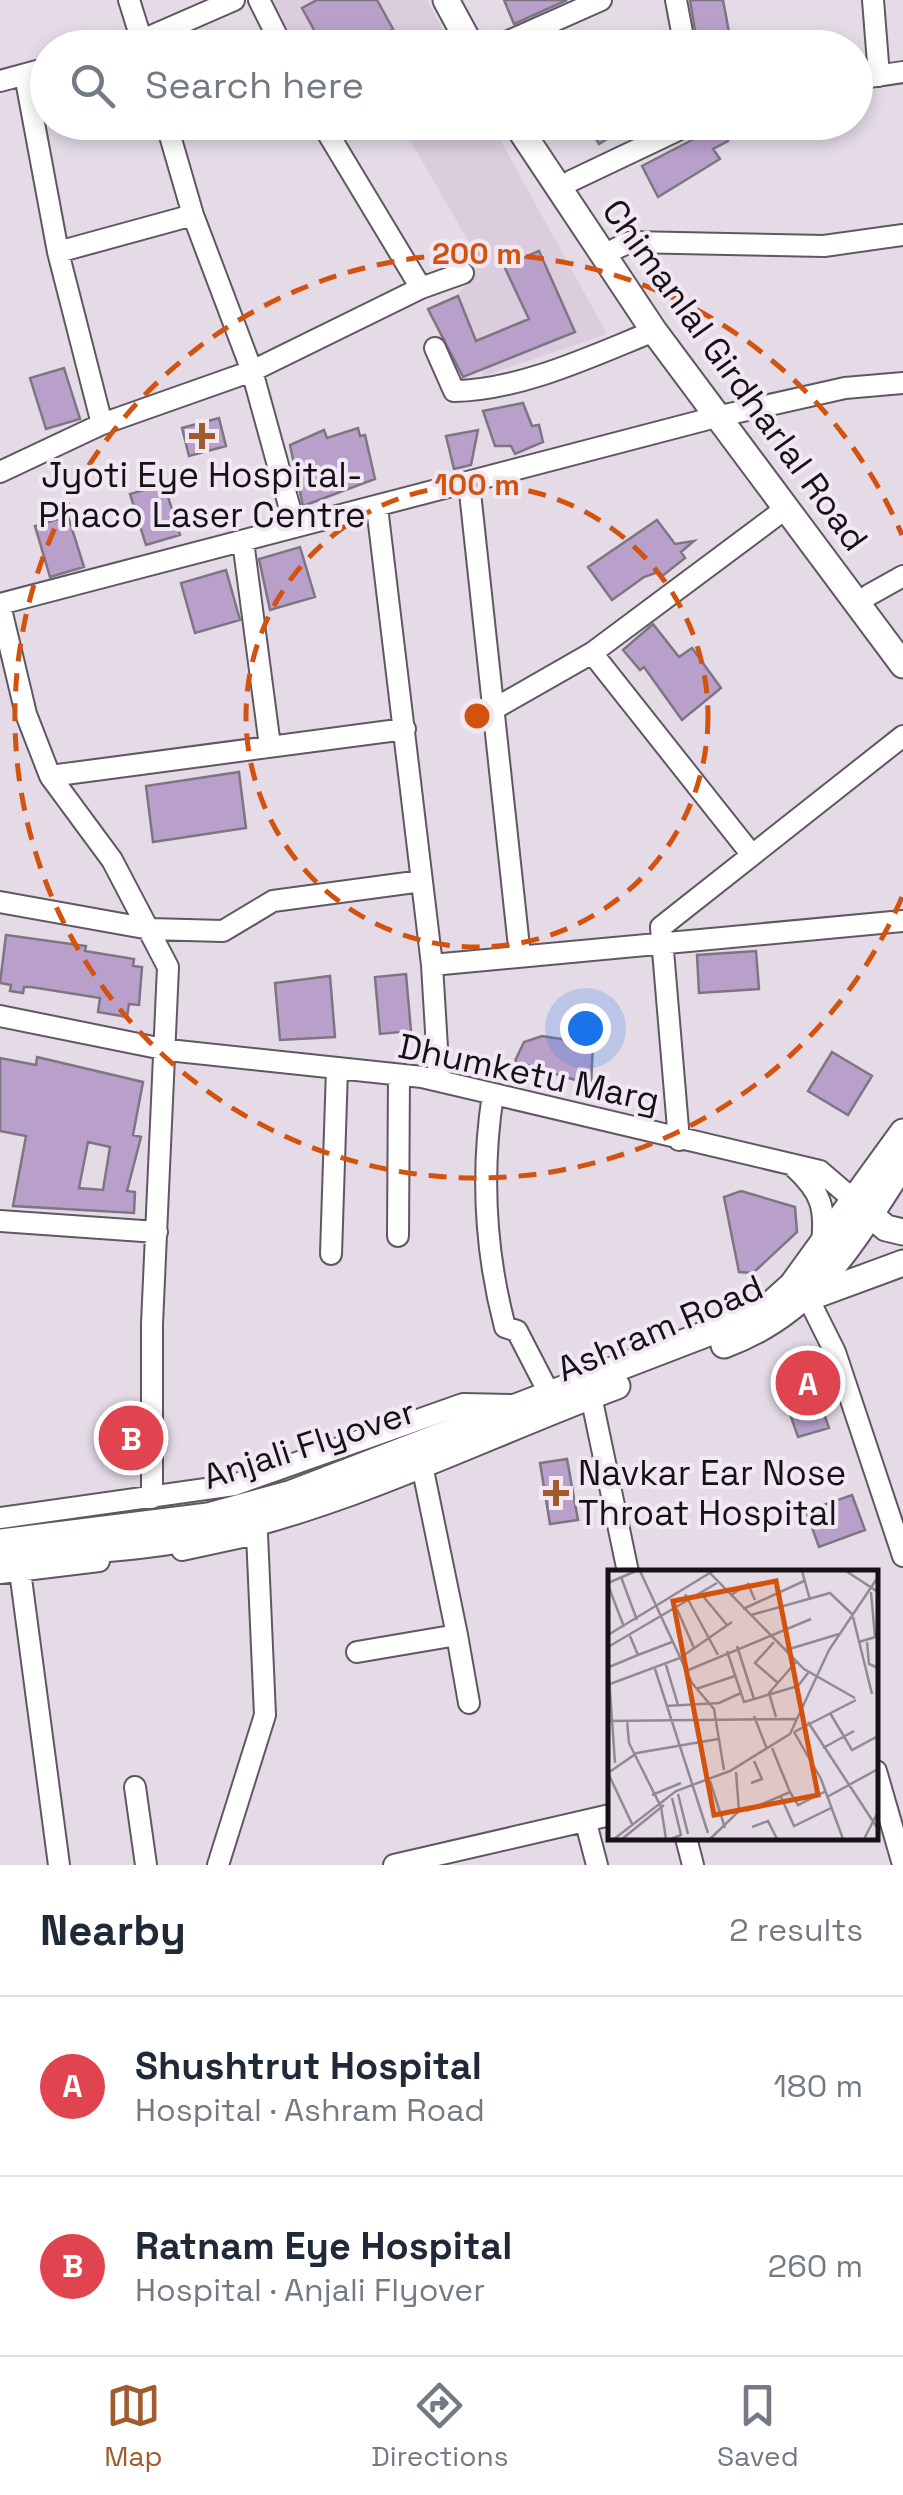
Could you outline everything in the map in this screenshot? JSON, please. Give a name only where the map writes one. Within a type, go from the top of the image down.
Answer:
[{"type":"main road","points":[[446,0],[462,30]]},
{"type":"main road","points":[[462,0],[480,30]]},
{"type":"main road","name":"Chimanlal Girdharlal Road","points":[[528,140],[654,331],[903,641]]},
{"type":"main road","name":"Chimanlal Girdharlal Road","points":[[543,140],[785,509],[903,665]]},
{"type":"main road","name":"Ashram Road","points":[[481,1435],[743,1338],[800,1292],[862,1209],[903,1132]]},
{"type":"main road","name":"Ashram Road","points":[[516,1406],[737,1322],[800,1292],[822,1246],[903,1164]]},
{"type":"main road","points":[[862,1209],[903,1232]]},
{"type":"main road","points":[[800,1292],[903,1264]]},
{"type":"main road","name":"Anjali Flyover","points":[[7,1568],[211,1534],[324,1501],[481,1435],[516,1406]]},
{"type":"main road","name":"Anjali Flyover","points":[[0,1542],[208,1516],[481,1435]]},
{"type":"street","points":[[129,0],[134,30]]},
{"type":"street","points":[[171,30],[234,0]]},
{"type":"street","points":[[259,0],[274,30]]},
{"type":"street","points":[[532,30],[601,0]]},
{"type":"street","points":[[676,0],[682,30]]},
{"type":"street","points":[[873,0],[880,76]]},
{"type":"street","points":[[873,77],[903,72]]},
{"type":"street","points":[[0,81],[30,73]]},
{"type":"street","points":[[24,75],[30,106]]},
{"type":"street","points":[[36,140],[58,252],[102,424]]},
{"type":"street","points":[[171,140],[192,215],[252,371],[295,527]]},
{"type":"street","points":[[332,140],[421,288]]},
{"type":"street","points":[[571,181],[656,140]]},
{"type":"street","points":[[58,252],[192,215]]},
{"type":"street","points":[[615,249],[630,242],[824,246],[903,234]]},
{"type":"street","points":[[0,472],[102,424],[252,371],[421,288],[463,273]]},
{"type":"street","points":[[434,348],[454,390],[482,390],[654,331]]},
{"type":"street","points":[[152,1498],[168,967],[112,860],[50,776],[26,714],[0,604],[723,416],[845,388],[903,383]]},
{"type":"street","points":[[470,483],[520,956]]},
{"type":"street","points":[[377,507],[432,965],[440,1082]]},
{"type":"street","points":[[494,709],[592,653],[785,509]]},
{"type":"street","points":[[243,541],[270,746]]},
{"type":"street","points":[[869,594],[903,576]]},
{"type":"street","points":[[592,653],[752,855]]},
{"type":"street","points":[[50,776],[404,729]]},
{"type":"street","points":[[680,1140],[661,926],[903,736]]},
{"type":"street","points":[[0,902],[150,929],[223,931],[273,901],[422,882]]},
{"type":"street","points":[[432,965],[903,921]]},
{"type":"street","name":"Dhumketu Marg","points":[[0,1016],[168,1050],[440,1082],[820,1172],[862,1209]]},
{"type":"street","points":[[331,1254],[338,1069]]},
{"type":"street","points":[[398,1236],[399,1075]]},
{"type":"street","points":[[493,1094],[484,1169],[498,1299],[506,1327],[517,1331],[549,1393]]},
{"type":"street","points":[[794,1166],[815,1187],[826,1210],[822,1246]]},
{"type":"street","points":[[0,1220],[158,1232]]},
{"type":"street","points":[[800,1292],[836,1352],[903,1556]]},
{"type":"street","points":[[590,1396],[628,1570]]},
{"type":"street","points":[[0,1518],[234,1485],[463,1404],[516,1406]]},
{"type":"street","points":[[59,1865],[7,1568],[216,1546],[468,1459],[481,1435]]},
{"type":"street","points":[[424,1475],[469,1703]]},
{"type":"street","points":[[220,1863],[265,1715],[256,1534]]},
{"type":"street","points":[[358,1652],[457,1634]]},
{"type":"street","points":[[878,1778],[902,1861],[889,1865]]},
{"type":"street","points":[[135,1787],[146,1865]]},
{"type":"street","points":[[394,1865],[608,1816]]},
{"type":"street","points":[[586,1823],[596,1865]]},
{"type":"street","points":[[686,1840],[692,1865]]},
{"type":"shaded area","points":[[259,0],[427,0],[443,30],[274,30]]},
{"type":"shaded area","points":[[410,140],[500,140],[607,334],[484,376],[458,296],[480,261]]},
{"type":"building","points":[[317,0],[377,0],[393,29],[314,30],[302,8]]},
{"type":"building","points":[[504,0],[567,0],[514,24]]},
{"type":"building","points":[[690,0],[723,0],[729,30],[695,30]]},
{"type":"building","points":[[692,140],[728,141],[713,149],[720,159],[658,197],[642,166]]},
{"type":"building","points":[[539,251],[575,332],[463,377],[428,309],[458,296],[476,341],[529,319],[504,266]]},
{"type":"building","points":[[64,368],[80,419],[46,429],[30,378]]},
{"type":"building","points":[[523,403],[532,426],[539,425],[543,442],[515,454],[511,446],[495,446],[483,411]]},
{"type":"building","points":[[219,418],[226,446],[189,456],[182,428]]},
{"type":"building","points":[[358,428],[360,436],[365,435],[375,479],[303,506],[290,445],[324,430],[327,438]]},
{"type":"building","points":[[478,430],[471,465],[454,469],[446,436]]},
{"type":"building","points":[[164,484],[180,535],[146,545],[130,494]]},
{"type":"building","points":[[68,516],[84,567],[50,577],[35,526]]},
{"type":"building","points":[[657,520],[675,544],[694,541],[681,552],[685,558],[661,577],[658,572],[644,577],[612,600],[588,567]]},
{"type":"building","points":[[300,547],[315,597],[270,610],[259,559]]},
{"type":"building","points":[[226,570],[240,620],[195,633],[181,583]]},
{"type":"building","points":[[653,624],[679,657],[692,648],[721,688],[682,720],[644,667],[640,670],[623,650]]},
{"type":"building","points":[[239,772],[246,828],[153,842],[146,786]]},
{"type":"building","points":[[6,935],[86,946],[85,951],[134,959],[133,966],[142,967],[139,1005],[129,1004],[127,1017],[98,1012],[100,998],[31,987],[24,987],[23,993],[10,991],[11,985],[0,983]]},
{"type":"building","points":[[756,951],[759,989],[699,993],[697,955]]},
{"type":"building","points":[[406,974],[411,1031],[380,1034],[375,977]]},
{"type":"building","points":[[330,976],[335,1037],[280,1040],[275,983]]},
{"type":"building","points":[[542,1036],[593,1044],[591,1085],[515,1061],[524,1042]]},
{"type":"building","points":[[832,1052],[872,1076],[848,1115],[808,1091]]},
{"type":"building","points":[[37,1057],[143,1082],[133,1135],[141,1137],[127,1191],[135,1192],[134,1213],[13,1206],[26,1136],[0,1131],[0,1058],[36,1065]],"holes":[[[88,1142],[110,1147],[103,1190],[79,1188]]]},
{"type":"building","points":[[741,1191],[795,1207],[797,1232],[753,1273],[739,1272],[724,1197]]},
{"type":"building","points":[[806,1361],[829,1428],[798,1437],[790,1414],[794,1413],[777,1372]]},
{"type":"building","points":[[138,1405],[138,1465],[131,1468],[114,1463],[115,1407]]},
{"type":"building","points":[[567,1459],[578,1520],[550,1524],[540,1463]]},
{"type":"building","points":[[852,1495],[865,1530],[819,1547],[806,1511]]},
{"type":"place","name":"Jyoti Eye Hospital- Phaco Laser Centre","points":[[202,436]]},
{"type":"place","name":"Shushtrut Hospital","points":[[808,1383]]},
{"type":"place","name":"Ratnam Eye Hospital","points":[[131,1438]]},
{"type":"place","name":"Navkar Ear Nose Throat Hospital","points":[[556,1493]]}]
